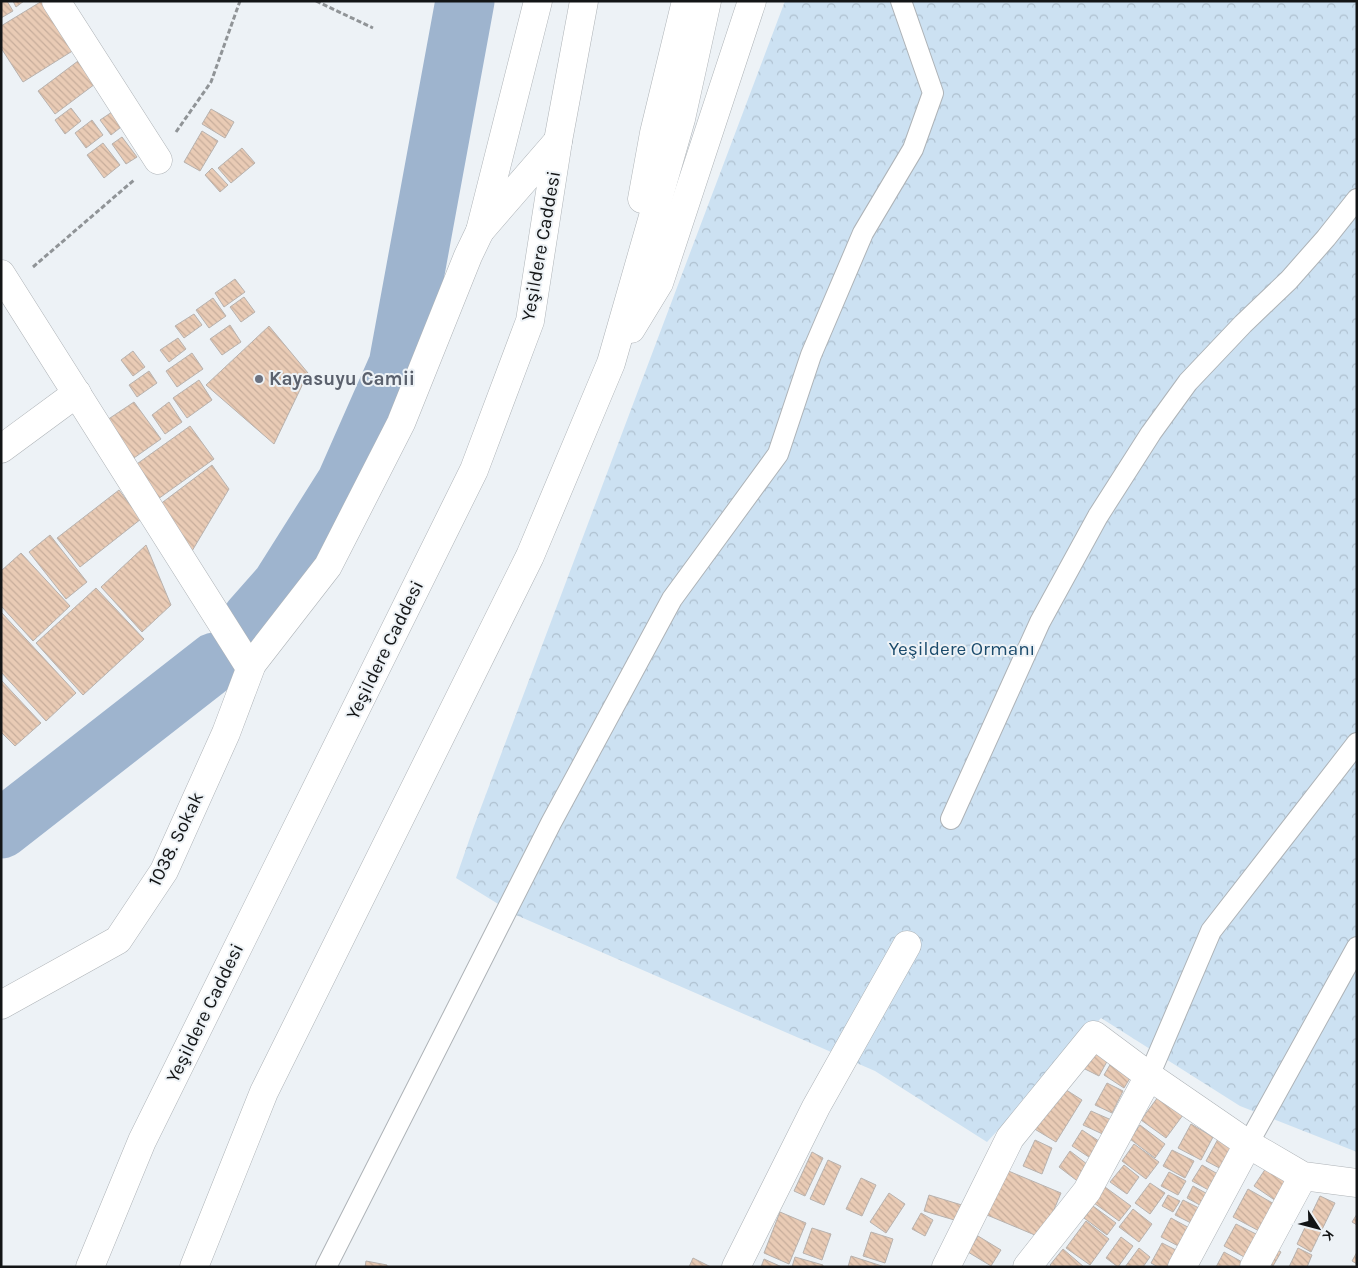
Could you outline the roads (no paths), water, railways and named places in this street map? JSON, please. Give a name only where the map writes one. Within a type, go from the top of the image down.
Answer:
[{"type":"main road","points":[[56,1],[158,160]]},
{"type":"main road","points":[[480,231],[538,1]]},
{"type":"main road","name":"Yeşildere Caddesi","points":[[90,1267],[142,1141],[474,470],[530,322],[558,140],[584,1]]},
{"type":"main road","points":[[611,363],[654,133],[686,1]]},
{"type":"main road","points":[[194,1267],[264,1092],[530,556],[611,363],[681,119],[707,1]]},
{"type":"main road","points":[[611,363],[659,283],[752,1]]},
{"type":"main road","points":[[480,231],[558,140]]},
{"type":"main road","name":"1038. Sokak","points":[[1,1005],[118,940],[164,871],[226,733],[252,664],[328,566],[401,423],[468,256],[480,231]]},
{"type":"main road","points":[[1,274],[247,663],[252,664]]},
{"type":"main road","points":[[1,449],[77,393]]},
{"type":"main road","points":[[736,1267],[816,1107],[906,945]]},
{"type":"main road","points":[[946,1267],[1010,1138],[1094,1035],[1149,1076],[1248,1144],[1303,1176],[1357,1183]]},
{"type":"main road","points":[[1027,1267],[1087,1191],[1149,1076]]},
{"type":"main road","points":[[1182,1267],[1248,1144]]},
{"type":"main road","points":[[1254,1267],[1303,1176]]},
{"type":"lane","points":[[326,1267],[552,823],[672,600],[778,454],[811,355],[863,234],[913,149],[933,93],[902,1]]},
{"type":"lane","points":[[951,819],[1040,622],[1098,516],[1151,433],[1188,382],[1243,324],[1289,280],[1357,199]]},
{"type":"lane","points":[[1149,1076],[1211,932],[1357,743]]},
{"type":"lane","points":[[1248,1144],[1357,947]]},
{"type":"waterway","points":[[251,620],[281,586],[346,483],[398,365],[465,1]]},
{"type":"waterway","points":[[1,829],[215,662]]},
{"type":"place","name":"Kayasuyu Camii","points":[[259,379]]},
{"type":"park label","name":"Yeşildere Ormanı","points":[[962,649]]}]
